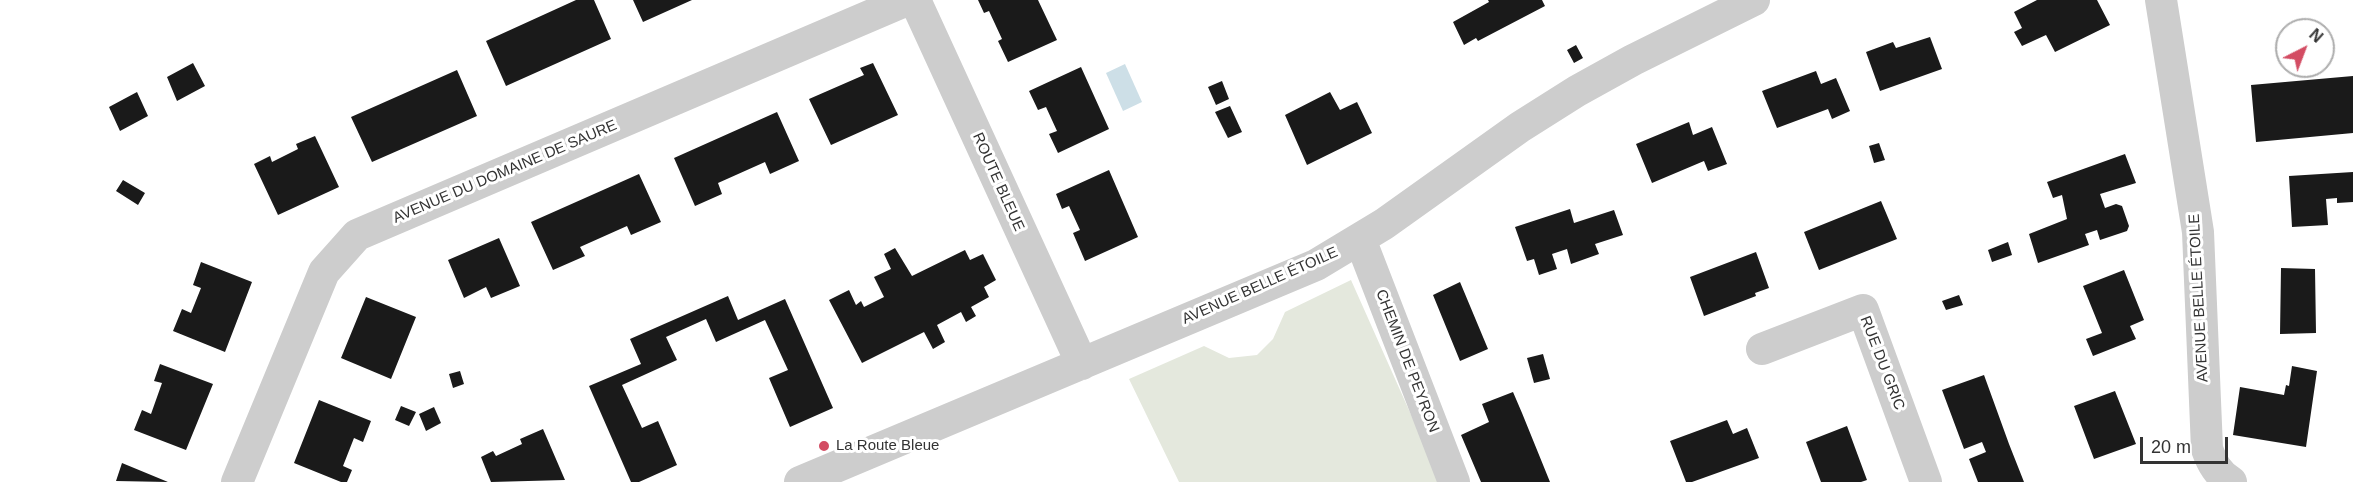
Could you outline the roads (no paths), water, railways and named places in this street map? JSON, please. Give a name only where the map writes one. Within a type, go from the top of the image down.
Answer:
[{"type":"street","name":"AVENUE DU DOMAINE DE SAURE","points":[[237,482],[324,272],[357,235],[907,0]]},
{"type":"street","name":"ROUTE BLEUE","points":[[915,0],[1082,364]]},
{"type":"street","name":"AVENUE BELLE ÉTOILE","points":[[800,482],[1316,265],[1360,239],[1520,127],[1577,91],[1633,60],[1754,0]]},
{"type":"street","name":"AVENUE BELLE ÉTOILE","points":[[2161,0],[2198,232],[2207,449],[2220,479]]},
{"type":"street","name":"CHEMIN DE PEYRON","points":[[1360,239],[1454,482]]},
{"type":"street","name":"RUE DU GRIC","points":[[1762,350],[1863,310],[1926,482]]},
{"type":"place","name":"La Route Bleue","points":[[824,446]]}]
